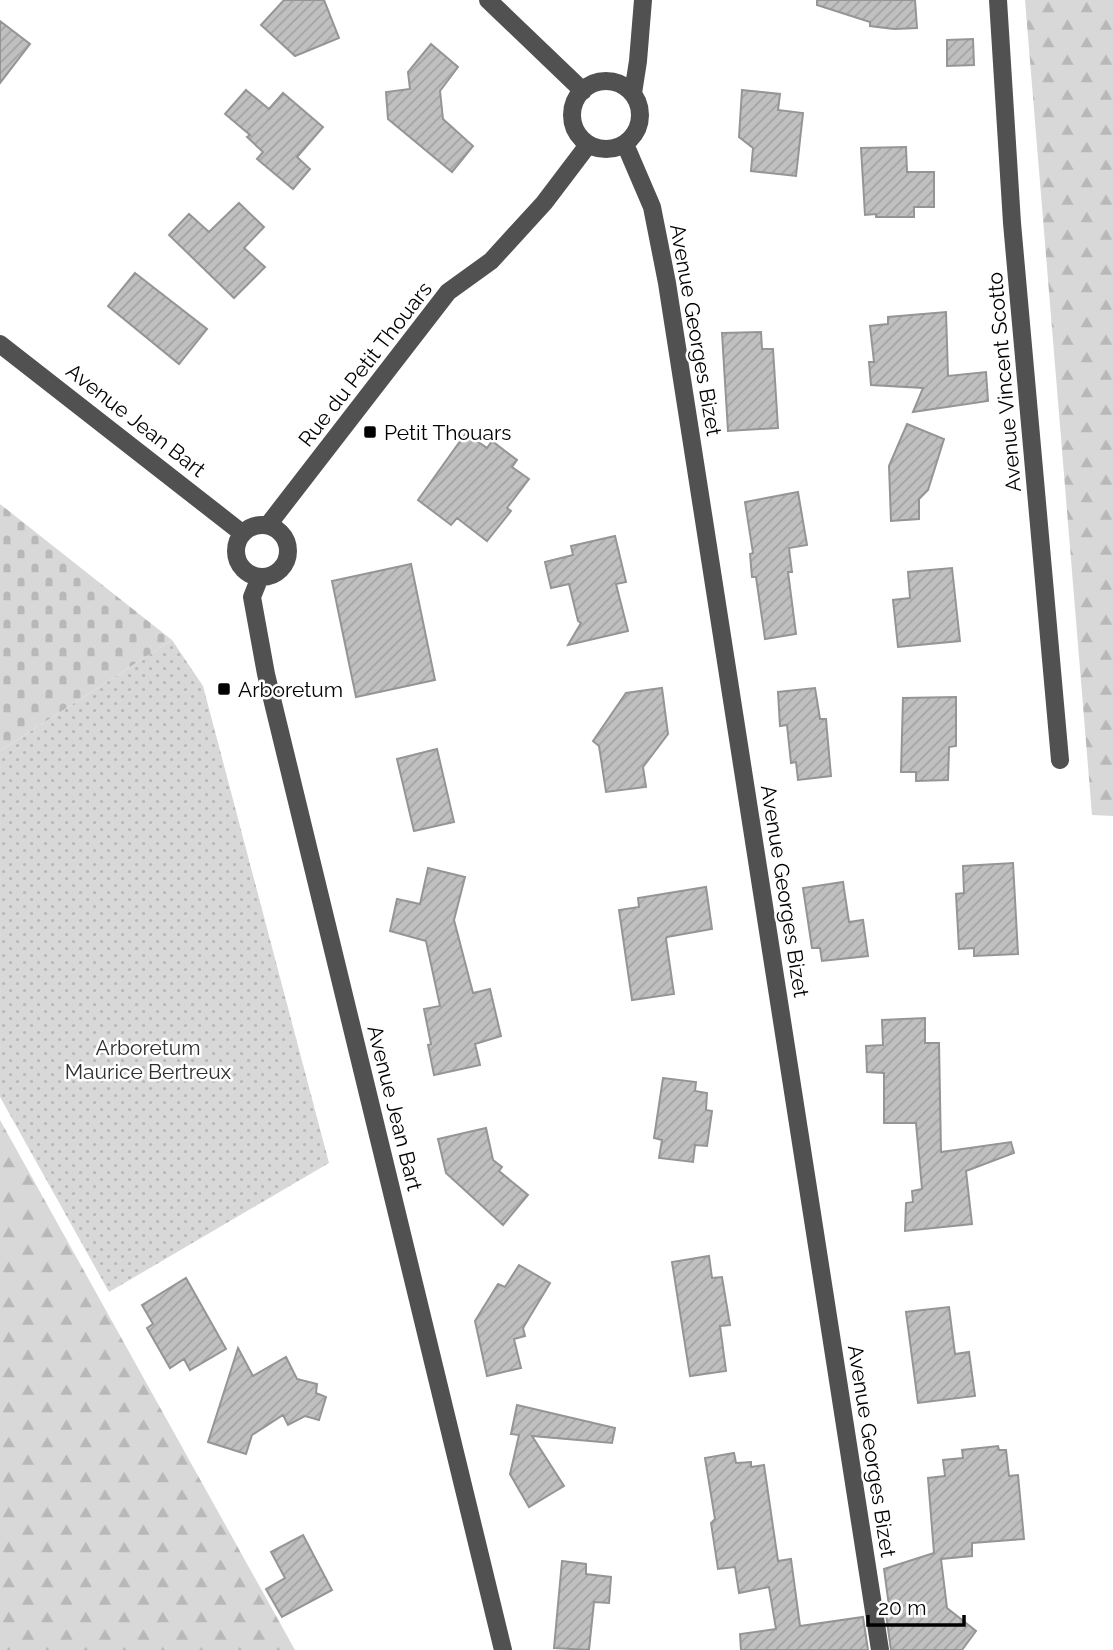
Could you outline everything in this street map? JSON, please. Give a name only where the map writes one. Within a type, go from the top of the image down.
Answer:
[{"type":"street","points":[[488,0],[583,91]]},
{"type":"street","points":[[633,93],[643,0]]},
{"type":"street","name":"Avenue Vincent Scotto","points":[[998,0],[1012,223],[1060,760]]},
{"type":"street","points":[[614,81],[633,93],[639,106],[640,120],[635,134],[625,144],[611,149],[589,145],[575,129],[573,109],[583,91],[592,84],[614,81]]},
{"type":"street","name":"Avenue Georges Bizet","points":[[625,144],[652,207],[667,282],[880,1650]]},
{"type":"street","name":"Rue du Petit Thouars","points":[[268,525],[448,292],[491,261],[544,203],[589,145]]},
{"type":"street","name":"Avenue Jean Bart","points":[[0,344],[242,533]]},
{"type":"street","points":[[254,525],[268,525],[276,528],[282,535],[288,550],[283,566],[276,573],[260,577],[244,571],[239,564],[236,548],[242,533],[254,525]]},
{"type":"street","name":"Avenue Jean Bart","points":[[260,577],[252,597],[266,674],[503,1650]]},
{"type":"green space","points":[[1025,0],[1113,0],[1113,816],[1092,815]]},
{"type":"green space","points":[[0,504],[172,640],[0,751]]},
{"type":"green space","name":"Arboretum Maurice Bertreux","points":[[172,640],[203,686],[329,1163],[109,1292],[0,1097],[0,751]]},
{"type":"green space","points":[[0,1120],[295,1650],[0,1650]]},
{"type":"building","points":[[284,0],[324,0],[339,38],[295,56],[261,25]]},
{"type":"building","points":[[817,0],[915,0],[917,28],[870,26],[870,22],[817,5]]},
{"type":"building","points":[[0,21],[30,44],[0,83]]},
{"type":"building","points":[[973,39],[974,65],[947,66],[947,40]]},
{"type":"building","points":[[431,44],[458,67],[440,91],[443,119],[473,146],[452,172],[388,119],[386,92],[410,89],[408,72]]},
{"type":"building","points":[[246,90],[269,109],[283,93],[323,127],[297,157],[310,169],[293,189],[257,159],[263,152],[247,137],[250,135],[225,114]]},
{"type":"building","points":[[742,90],[780,94],[778,110],[803,113],[796,176],[751,171],[753,148],[739,137]]},
{"type":"building","points":[[906,147],[907,172],[934,172],[934,207],[914,207],[914,217],[865,215],[861,148]]},
{"type":"building","points":[[239,203],[264,227],[244,248],[265,267],[234,298],[169,235],[189,214],[209,232]]},
{"type":"building","points":[[135,273],[207,329],[179,364],[108,306]]},
{"type":"building","points":[[946,312],[948,376],[986,372],[988,401],[913,412],[923,388],[871,385],[869,362],[874,362],[870,326],[888,324],[888,317]]},
{"type":"building","points":[[761,332],[762,349],[773,349],[778,428],[728,431],[722,333]]},
{"type":"building","points":[[907,424],[944,439],[928,490],[919,499],[919,519],[891,521],[889,466]]},
{"type":"building","points":[[466,433],[487,448],[492,441],[517,460],[512,467],[529,479],[507,508],[511,511],[487,541],[457,518],[451,525],[418,500]]},
{"type":"building","points":[[798,492],[807,545],[789,548],[792,572],[788,572],[796,634],[765,639],[756,577],[752,577],[750,554],[753,553],[745,502]]},
{"type":"building","points":[[615,536],[626,582],[616,584],[628,631],[568,645],[581,623],[578,621],[569,584],[551,588],[545,562],[573,555],[571,546]]},
{"type":"building","points":[[411,564],[435,680],[356,697],[332,581]]},
{"type":"building","points":[[952,568],[960,641],[898,647],[893,600],[910,598],[908,572]]},
{"type":"building","points":[[662,688],[668,734],[643,767],[646,787],[606,792],[599,746],[593,741],[626,693]]},
{"type":"building","points":[[815,688],[820,719],[826,719],[831,776],[798,780],[796,762],[791,763],[787,725],[780,726],[778,692]]},
{"type":"building","points":[[956,697],[956,746],[949,747],[948,780],[916,781],[916,772],[901,772],[903,698]]},
{"type":"building","points":[[437,749],[454,822],[414,831],[397,759]]},
{"type":"building","points":[[1013,863],[1018,954],[974,956],[974,948],[959,949],[956,894],[964,893],[963,866]]},
{"type":"building","points":[[428,868],[465,877],[454,920],[473,993],[490,989],[501,1036],[475,1044],[480,1065],[434,1075],[424,1009],[440,1006],[426,941],[390,931],[397,899],[420,904]]},
{"type":"building","points":[[843,882],[849,922],[863,920],[868,956],[822,961],[820,948],[812,948],[803,888]]},
{"type":"building","points":[[706,887],[712,929],[666,939],[674,994],[632,1000],[619,910],[639,907],[638,898]]},
{"type":"building","points":[[925,1018],[925,1043],[939,1043],[941,1152],[1011,1142],[1014,1153],[966,1171],[972,1224],[905,1231],[906,1203],[913,1202],[912,1191],[922,1189],[916,1123],[884,1123],[884,1073],[867,1072],[866,1046],[883,1045],[882,1020]]},
{"type":"building","points":[[663,1078],[696,1082],[695,1091],[707,1093],[706,1110],[712,1111],[707,1146],[695,1145],[693,1162],[659,1158],[662,1140],[654,1138]]},
{"type":"building","points":[[486,1128],[493,1160],[502,1167],[499,1171],[528,1195],[503,1225],[446,1173],[438,1139]]},
{"type":"building","points":[[709,1256],[712,1278],[722,1277],[730,1325],[720,1326],[726,1371],[690,1376],[672,1262]]},
{"type":"building","points":[[519,1265],[550,1283],[523,1328],[525,1336],[514,1339],[521,1368],[487,1376],[475,1321],[498,1284],[505,1287]]},
{"type":"building","points":[[186,1278],[226,1349],[190,1370],[184,1359],[170,1368],[147,1328],[153,1324],[142,1305]]},
{"type":"building","points":[[949,1307],[955,1354],[969,1352],[975,1396],[918,1403],[906,1312]]},
{"type":"building","points":[[238,1348],[253,1376],[286,1357],[297,1379],[317,1384],[316,1393],[326,1397],[319,1420],[305,1416],[288,1425],[283,1415],[252,1435],[246,1454],[208,1442]]},
{"type":"building","points":[[517,1405],[615,1428],[612,1443],[532,1436],[564,1486],[529,1507],[510,1474],[519,1435],[511,1434]]},
{"type":"building","points":[[998,1446],[999,1450],[1006,1450],[1009,1476],[1018,1475],[1024,1539],[972,1543],[972,1556],[941,1559],[947,1608],[976,1631],[962,1650],[891,1650],[885,1607],[889,1606],[884,1569],[934,1553],[928,1478],[945,1476],[943,1460],[963,1458],[962,1450]]},
{"type":"building","points":[[734,1453],[736,1463],[751,1462],[751,1467],[764,1465],[778,1561],[791,1559],[800,1626],[863,1617],[868,1650],[741,1650],[740,1634],[776,1629],[769,1587],[739,1593],[735,1567],[718,1569],[711,1523],[715,1519],[705,1458]]},
{"type":"building","points":[[303,1535],[332,1590],[282,1617],[266,1589],[285,1578],[271,1552]]},
{"type":"building","points":[[562,1561],[586,1564],[586,1574],[611,1577],[609,1603],[594,1602],[589,1650],[554,1648]]},
{"type":"place","name":"Petit Thouars","points":[[370,432]]},
{"type":"place","name":"Arboretum","points":[[224,689]]}]
